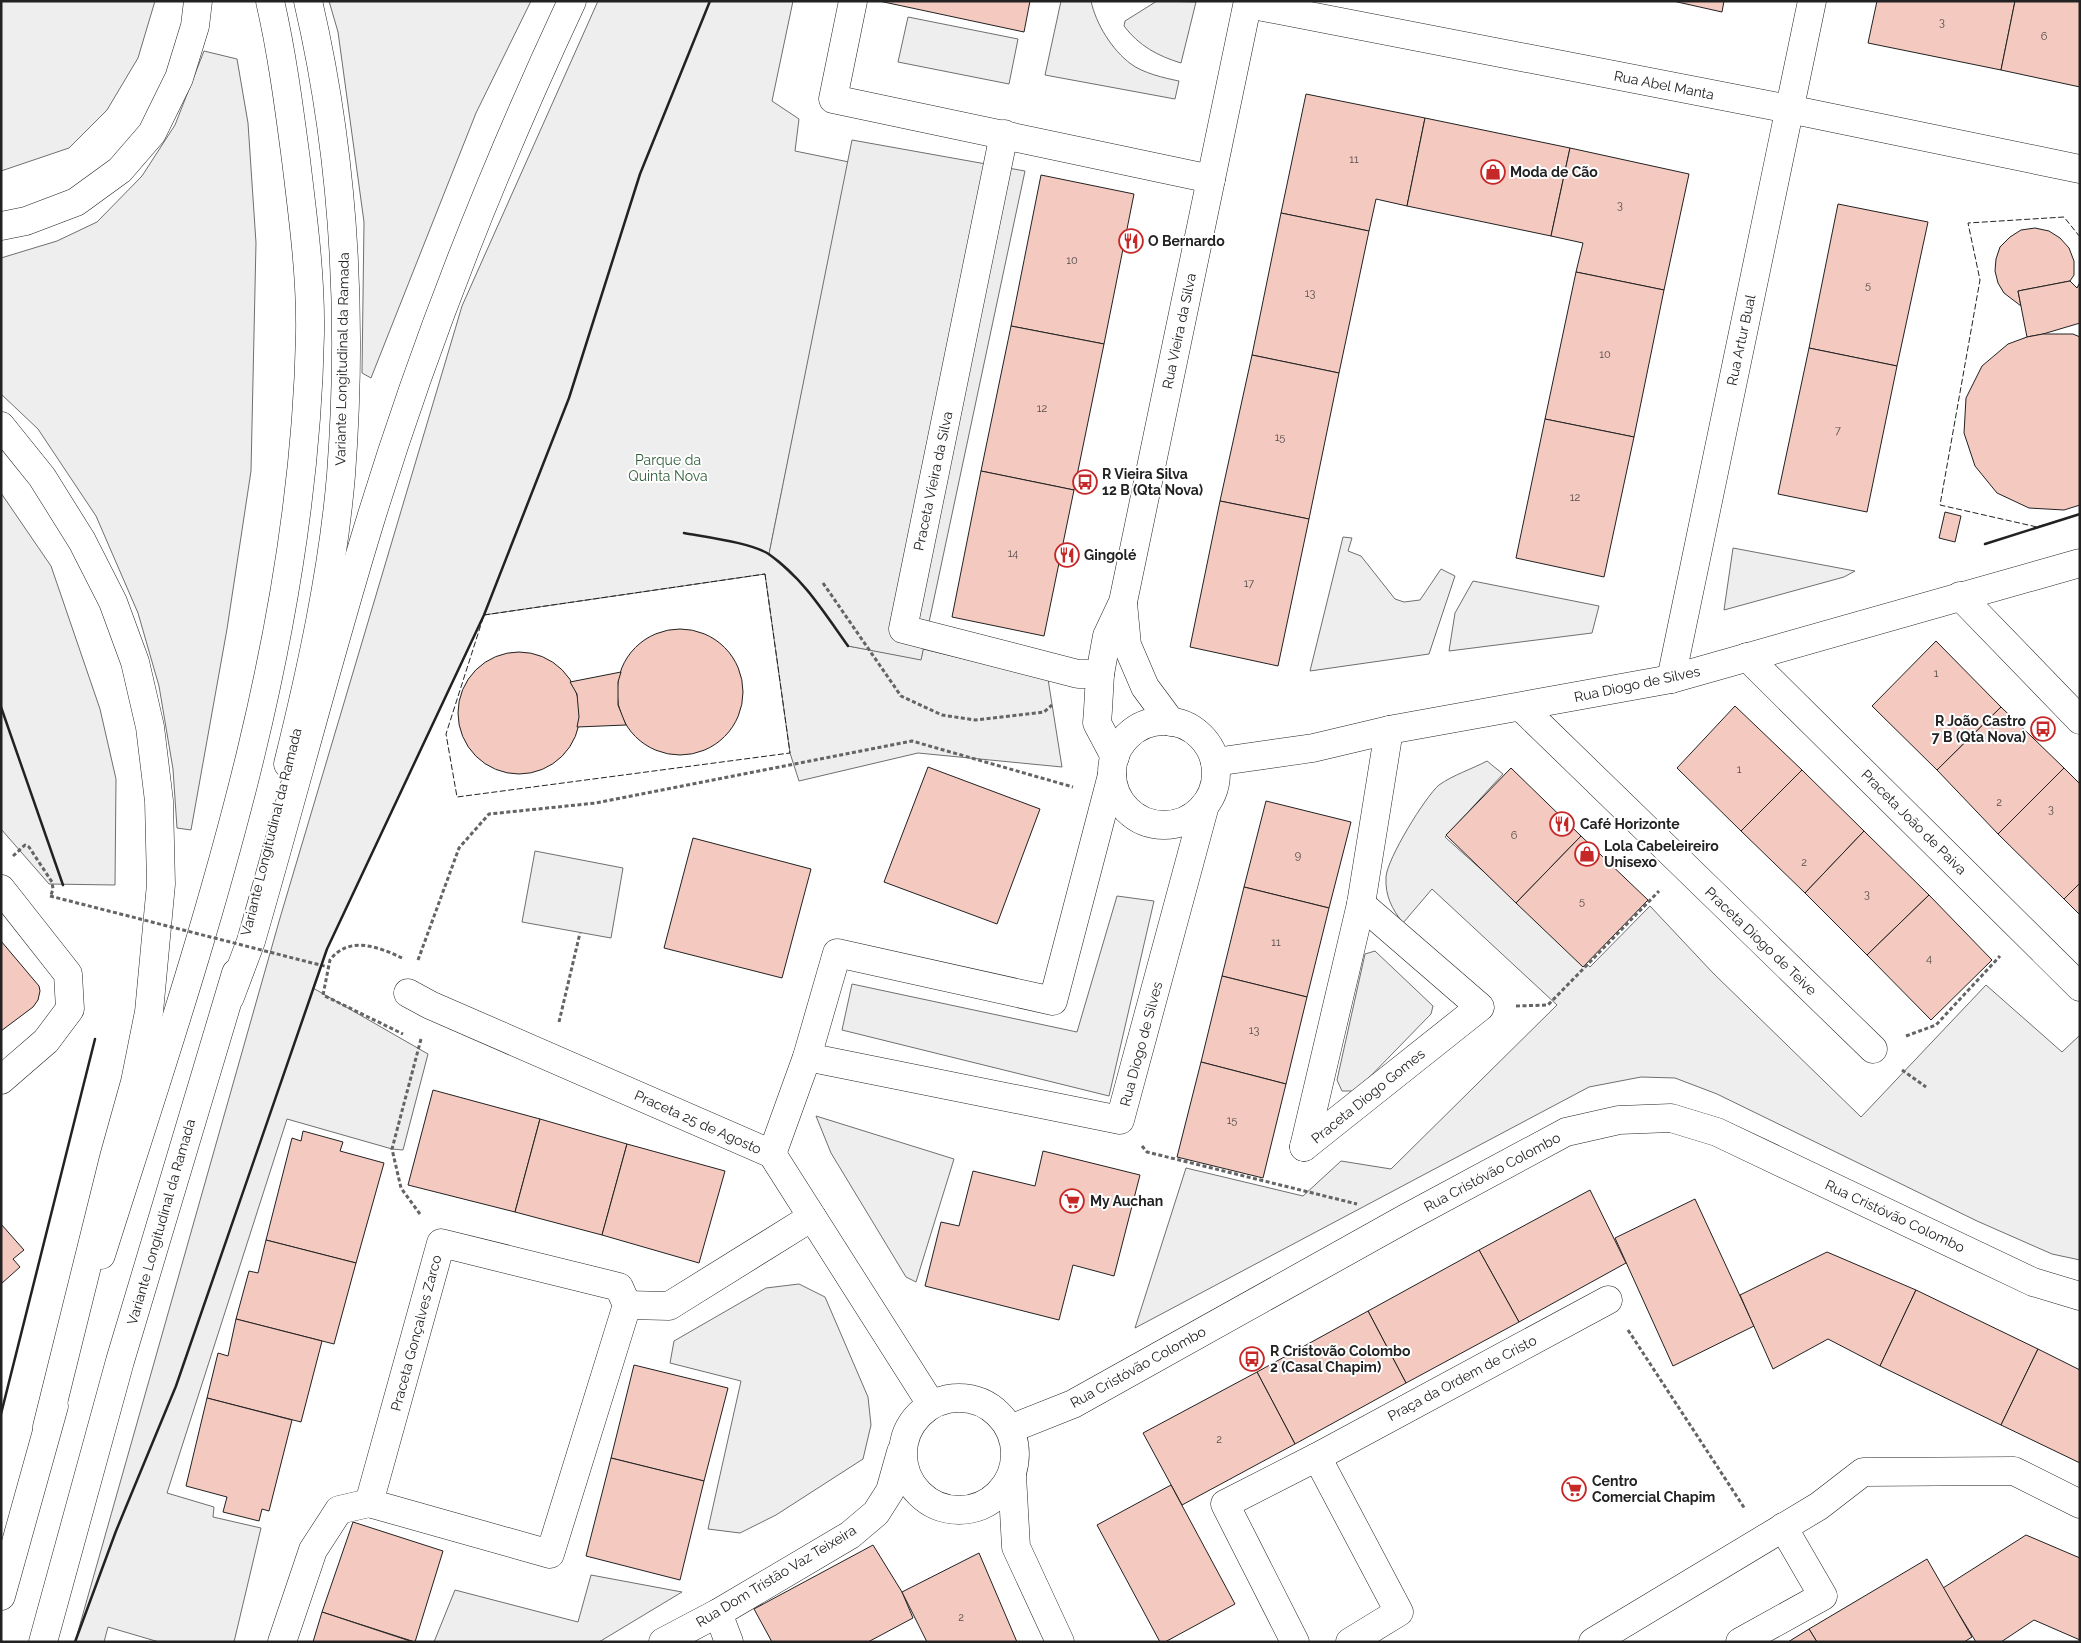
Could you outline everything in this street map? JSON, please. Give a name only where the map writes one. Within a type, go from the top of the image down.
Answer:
[{"type":"main road","points":[[1,226],[26,221],[76,202],[120,170],[152,133],[179,78],[195,26],[198,1]]},
{"type":"main road","points":[[47,1427],[212,901],[254,740],[273,654],[292,547],[304,432],[310,335],[309,298],[305,227],[292,126],[270,1]]},
{"type":"main road","name":"Variante Longitudinal da Ramada","points":[[43,1642],[125,1342],[200,1090],[230,997],[293,745],[314,646],[329,560],[340,476],[345,332],[343,235],[326,85],[308,1]]},
{"type":"main road","points":[[230,997],[251,941],[371,517],[412,392],[498,168],[572,1]]},
{"type":"main road","points":[[853,1],[833,99],[1211,179]]},
{"type":"main road","name":"Rua Artur Bual","points":[[1670,679],[1812,1]]},
{"type":"main road","name":"Rua Abel Manta","points":[[1248,3],[2080,168]]},
{"type":"main road","name":"Rua Vieira da Silva","points":[[1110,776],[1097,723],[1089,674],[1122,602],[1248,3]]},
{"type":"main road","name":"Praceta Vieira da Silva","points":[[1004,134],[903,629],[1089,674]]},
{"type":"main road","points":[[1,426],[42,477],[82,541],[113,602],[135,662],[150,727],[160,801],[161,884],[149,1012],[135,1082],[114,1157],[47,1427],[1,1596]]},
{"type":"main road","name":"Rua Diogo de Silves","points":[[1110,776],[1116,793],[1125,808],[1140,820],[1157,825],[1175,824],[1192,818],[1205,805],[1213,792],[1216,777],[1215,762],[1313,748],[1389,730],[1670,679],[2080,563]]},
{"type":"main road","points":[[1960,596],[2080,720]]},
{"type":"main road","name":"Rua Vieira da Silva","points":[[1122,602],[1126,645],[1145,687],[1171,722]]},
{"type":"main road","name":"Praceta João de Paiva","points":[[1747,658],[2080,987]]},
{"type":"main road","name":"Praceta Diogo de Teive","points":[[1521,706],[1873,1049]]},
{"type":"main road","points":[[772,1154],[808,1057],[837,953],[1053,1001],[1110,776],[1123,741],[1136,729],[1153,722],[1171,722],[1186,726],[1199,735],[1209,747],[1215,762]]},
{"type":"main road","name":"Praceta Diogo Gomes","points":[[1389,730],[1361,904],[1304,1147],[1480,1007]]},
{"type":"main road","name":"Rua Diogo de Silves","points":[[808,1057],[1120,1120],[1205,805]]},
{"type":"main road","points":[[1,889],[68,974],[70,1009],[46,1041],[1,1080]]},
{"type":"main road","points":[[1361,904],[1480,1007]]},
{"type":"main road","name":"Praceta 25 de Agosto","points":[[419,999],[772,1154],[931,1404]]},
{"type":"main road","name":"Rua Cristóvão Colombo","points":[[1010,1429],[1072,1404],[1408,1217],[1566,1132],[1618,1120],[1671,1118],[1717,1132],[2033,1282],[2080,1296]]},
{"type":"main road","points":[[282,1642],[313,1550],[338,1510],[369,1503],[550,1554],[627,1305],[669,1306],[812,1217]]},
{"type":"main road","name":"Praceta Gonçalves Zarco","points":[[369,1503],[441,1244],[619,1287],[627,1305]]},
{"type":"main road","name":"Praça da Ordem de Cristo","points":[[1295,1642],[1225,1504],[1608,1300]]},
{"type":"main road","points":[[1012,1475],[1002,1490],[989,1502],[972,1509],[953,1511],[936,1506],[920,1496],[914,1489],[903,1464],[902,1446],[908,1429],[917,1415],[931,1404],[953,1397],[976,1399],[996,1410],[1010,1429],[1016,1452],[1012,1475],[1016,1547],[1060,1642]]},
{"type":"main road","name":"Rua Dom Tristão Vaz Teixeira","points":[[663,1642],[718,1613],[850,1535],[876,1513],[890,1491],[902,1446]]},
{"type":"main road","points":[[1316,1457],[1399,1612],[1350,1642]]},
{"type":"main road","points":[[1593,1642],[1819,1506],[1863,1472],[2014,1471],[2080,1504]]},
{"type":"main road","points":[[1740,1642],[1823,1596],[1773,1533]]},
{"type":"main road","points":[[718,1613],[729,1642]]},
{"type":"path","points":[[823,582],[901,696],[942,715],[975,720],[1044,712],[1089,674]]},
{"type":"path","points":[[416,965],[459,848],[489,814],[596,803],[912,741],[1110,776]]},
{"type":"path","points":[[7,861],[25,845],[30,848],[52,882],[53,889],[50,896],[328,967]]},
{"type":"path","points":[[1480,1007],[1548,1005],[1648,904]]},
{"type":"path","points":[[550,1056],[580,933]]},
{"type":"path","points":[[404,1034],[323,995],[328,967],[333,956],[360,944],[383,949],[408,961]]},
{"type":"path","points":[[1936,1025],[1980,979]]},
{"type":"path","points":[[419,999],[420,1040],[392,1149],[401,1188],[441,1244]]},
{"type":"path","points":[[412,1037],[420,1040]]},
{"type":"path","points":[[1120,1120],[1147,1152],[1292,1186],[1408,1217]]},
{"type":"path","points":[[1608,1300],[1773,1533]]},
{"type":"green space","points":[[1,1],[155,1],[138,58],[107,110],[69,148],[1,171]]},
{"type":"green space","points":[[329,1],[531,1],[476,113],[371,378],[362,373],[364,222],[338,32]]},
{"type":"green space","name":"Parque da Quinta Nova","points":[[598,1],[793,1],[772,101],[799,119],[795,151],[849,162],[769,554],[808,590],[848,646],[921,659],[923,649],[1048,679],[1062,767],[918,753],[799,781],[790,753],[765,574],[484,615],[327,949],[313,988],[428,1054],[403,1150],[392,1149],[287,1119],[167,1493],[214,1507],[213,1517],[261,1528],[234,1642],[159,1642],[108,1627],[104,1642],[75,1642],[280,918],[462,306]]},
{"type":"green space","points":[[1061,1],[1091,1],[1093,10],[1106,36],[1124,58],[1148,73],[1179,81],[1175,99],[1045,75]]},
{"type":"green space","points":[[1157,1],[1196,2],[1181,63],[1164,57],[1143,45],[1124,26],[1125,21]]},
{"type":"green space","points":[[908,17],[1018,39],[1009,84],[898,62]]},
{"type":"green space","points":[[204,51],[237,59],[248,123],[256,243],[251,471],[227,629],[191,830],[177,828],[173,769],[159,686],[138,613],[96,516],[38,429],[1,394],[1,258],[57,241],[97,222],[142,176],[175,125]]},
{"type":"green space","points":[[1,493],[51,566],[100,709],[116,779],[115,885],[49,884],[1,829]]},
{"type":"green space","points":[[1343,537],[1352,538],[1348,551],[1361,556],[1395,599],[1404,602],[1420,600],[1441,569],[1455,576],[1429,654],[1310,671]]},
{"type":"green space","points":[[1733,548],[1855,571],[1844,577],[1724,610]]},
{"type":"green space","points":[[1473,581],[1599,606],[1592,633],[1449,651],[1455,613]]},
{"type":"green space","points":[[1487,761],[1503,774],[1445,837],[1590,967],[1650,906],[1713,973],[1861,1117],[1986,985],[2062,1052],[2080,1035],[2080,1260],[2052,1254],[1977,1221],[1717,1094],[1675,1078],[1641,1077],[1589,1087],[1135,1328],[1186,1168],[1303,1196],[1341,1161],[1391,1169],[1557,1005],[1432,889],[1403,923],[1388,896],[1386,877],[1388,868],[1400,843],[1425,802],[1439,785]]},
{"type":"green space","points":[[535,851],[623,868],[611,938],[522,922]]},
{"type":"green space","points":[[1117,896],[1154,901],[1109,1096],[842,1030],[852,984],[1077,1032]]},
{"type":"green space","points":[[1375,951],[1433,1006],[1431,1014],[1356,1091],[1342,1091],[1337,1080],[1365,954]]},
{"type":"green space","points":[[816,1116],[954,1159],[916,1282],[906,1277],[831,1153]]},
{"type":"green space","points":[[799,1284],[825,1297],[868,1397],[871,1425],[863,1459],[776,1515],[740,1533],[708,1529],[741,1381],[670,1363],[674,1341],[766,1288]]},
{"type":"green space","points":[[591,1575],[682,1592],[599,1642],[434,1642],[455,1590],[578,1622]]},
{"type":"shaded area","points":[[852,140],[1025,171],[921,660],[848,646],[808,590],[769,554]]},
{"type":"building","points":[[879,1],[1030,1],[1024,32]]},
{"type":"building","points":[[1673,1],[1724,1],[1722,12]]},
{"type":"building","points":[[1877,1],[2015,1],[2001,70],[1868,43]]},
{"type":"building","points":[[2015,1],[2080,1],[2080,87],[2001,70]]},
{"type":"building","points":[[1306,94],[1425,118],[1407,206],[1376,199],[1369,231],[1281,213]]},
{"type":"building","points":[[1425,118],[1570,148],[1551,236],[1407,206]]},
{"type":"building","points":[[1570,148],[1689,174],[1664,290],[1576,272],[1583,243],[1551,236]]},
{"type":"building","points":[[1041,175],[1134,194],[1104,344],[1011,326]]},
{"type":"building","points":[[1838,204],[1928,222],[1897,366],[1809,348]]},
{"type":"building","points":[[1281,213],[1369,231],[1339,373],[1252,355]]},
{"type":"building","points":[[2035,228],[2049,231],[2060,238],[2069,248],[2074,261],[2074,275],[2070,281],[2018,291],[2021,306],[2004,293],[1998,283],[1995,271],[1996,259],[2000,247],[2010,237],[2021,230]]},
{"type":"building","points":[[1576,272],[1664,290],[1634,437],[1545,419]]},
{"type":"building","points":[[2070,281],[2077,288],[2080,282],[2080,323],[2027,337],[2018,291]]},
{"type":"building","points":[[1011,326],[1104,344],[1074,490],[981,471]]},
{"type":"building","points":[[2043,334],[2073,334],[2080,337],[2080,505],[2064,510],[2029,508],[1997,493],[1975,466],[1964,433],[1966,398],[1982,366],[2008,344],[2027,337]]},
{"type":"building","points":[[1809,348],[1897,366],[1867,512],[1778,494]]},
{"type":"building","points":[[1252,355],[1339,373],[1309,519],[1220,501]]},
{"type":"building","points":[[1545,419],[1634,437],[1604,577],[1516,558]]},
{"type":"building","points":[[981,471],[1074,490],[1044,636],[952,617]]},
{"type":"building","points":[[1220,501],[1309,519],[1278,666],[1190,647]]},
{"type":"building","points":[[1945,512],[1961,516],[1955,542],[1939,538]]},
{"type":"building","points":[[680,629],[704,633],[725,647],[739,668],[743,692],[739,716],[725,737],[704,751],[680,755],[656,751],[635,737],[621,716],[617,692],[621,668],[635,647],[656,633]]},
{"type":"building","points":[[1936,641],[2001,707],[1937,770],[1872,706]]},
{"type":"building","points":[[519,652],[542,657],[562,670],[575,690],[580,713],[575,736],[562,756],[542,769],[519,774],[496,769],[476,756],[463,736],[458,713],[463,690],[476,670],[496,657]]},
{"type":"building","points":[[621,672],[618,682],[618,705],[626,725],[577,727],[579,717],[577,694],[570,682]]},
{"type":"building","points":[[1735,706],[1802,770],[1741,831],[1677,768]]},
{"type":"building","points":[[2001,707],[2064,768],[1998,834],[1937,770]]},
{"type":"building","points":[[928,767],[1040,809],[997,924],[884,882]]},
{"type":"building","points":[[1511,768],[1581,836],[1516,903],[1446,835]]},
{"type":"building","points":[[2064,768],[2080,784],[2080,883],[2064,899],[1998,834]]},
{"type":"building","points":[[1802,770],[1864,831],[1805,893],[1741,831]]},
{"type":"building","points":[[1266,801],[1351,822],[1329,908],[1244,887]]},
{"type":"building","points":[[1864,831],[1929,895],[1867,955],[1805,893]]},
{"type":"building","points":[[1581,836],[1648,900],[1583,967],[1516,903]]},
{"type":"building","points":[[693,838],[811,869],[782,978],[664,948]]},
{"type":"building","points":[[2080,883],[2080,915],[2064,899]]},
{"type":"building","points":[[1244,887],[1329,908],[1307,997],[1222,976]]},
{"type":"building","points":[[1929,895],[1992,960],[1931,1020],[1867,955]]},
{"type":"building","points":[[1,941],[39,986],[40,991],[38,1000],[33,1007],[1,1031]]},
{"type":"building","points":[[1222,976],[1307,997],[1286,1084],[1201,1062]]},
{"type":"building","points":[[1201,1062],[1286,1084],[1263,1178],[1177,1157]]},
{"type":"building","points":[[433,1090],[540,1119],[515,1212],[408,1185]]},
{"type":"building","points":[[540,1119],[627,1144],[602,1235],[515,1212]]},
{"type":"building","points":[[303,1131],[343,1142],[340,1151],[384,1163],[356,1263],[266,1240],[292,1138],[301,1141]]},
{"type":"building","points":[[627,1144],[725,1171],[699,1263],[602,1235]]},
{"type":"building","points":[[1043,1151],[1140,1175],[1114,1276],[1073,1265],[1059,1320],[925,1286],[941,1222],[959,1226],[973,1171],[1035,1186]]},
{"type":"building","points":[[1590,1190],[1626,1263],[1519,1322],[1479,1250]]},
{"type":"building","points":[[1695,1199],[1754,1326],[1673,1366],[1615,1238]]},
{"type":"building","points":[[1,1224],[24,1250],[13,1259],[20,1267],[1,1284]]},
{"type":"building","points":[[266,1240],[356,1263],[334,1344],[236,1319],[249,1271],[258,1273]]},
{"type":"building","points":[[1479,1250],[1519,1322],[1406,1383],[1368,1311]]},
{"type":"building","points":[[1827,1252],[1916,1290],[1880,1366],[1828,1339],[1773,1369],[1740,1295]]},
{"type":"building","points":[[1916,1290],[2038,1349],[2001,1425],[1880,1366]]},
{"type":"building","points":[[1368,1311],[1406,1383],[1295,1444],[1257,1372]]},
{"type":"building","points":[[236,1319],[322,1341],[301,1422],[207,1398],[218,1353],[228,1356]]},
{"type":"building","points":[[2038,1349],[2080,1370],[2080,1463],[2001,1425]]},
{"type":"building","points":[[634,1365],[728,1388],[704,1481],[611,1458]]},
{"type":"building","points":[[1257,1372],[1295,1444],[1182,1505],[1143,1433]]},
{"type":"building","points":[[207,1398],[292,1420],[269,1511],[262,1509],[259,1521],[223,1512],[227,1497],[186,1486]]},
{"type":"building","points":[[611,1458],[704,1481],[680,1580],[586,1556]]},
{"type":"building","points":[[1171,1485],[1235,1604],[1165,1642],[1160,1642],[1097,1525]]},
{"type":"building","points":[[353,1522],[443,1551],[415,1642],[322,1612]]},
{"type":"building","points":[[2026,1535],[2080,1558],[2080,1640],[2034,1620],[2001,1642],[1976,1642],[1943,1588]]},
{"type":"building","points":[[873,1545],[902,1592],[913,1618],[868,1642],[772,1642],[754,1609]]},
{"type":"building","points":[[979,1553],[1017,1642],[927,1642],[902,1592]]},
{"type":"building","points":[[1927,1559],[1972,1637],[1964,1642],[1817,1642],[1809,1629]]},
{"type":"building","points":[[322,1612],[413,1642],[313,1642]]},
{"type":"building","points":[[1809,1629],[1817,1642],[1788,1642]]},
{"type":"fence","points":[[2080,237],[2064,217],[1968,223],[1980,280],[1940,505],[2037,527],[2080,514]]},
{"type":"fence","points":[[765,574],[790,753],[457,797],[446,734],[484,615],[765,574]]},
{"type":"wall","points":[[75,1642],[116,1531],[176,1386],[327,949],[484,615],[569,398],[640,174],[710,1]]},
{"type":"wall","points":[[1985,544],[2080,514]]},
{"type":"wall","points":[[684,533],[742,544],[770,555],[803,585],[848,646]]},
{"type":"wall","points":[[1,707],[63,885]]},
{"type":"wall","points":[[1,1414],[95,1039]]},
{"type":"place","name":"Moda de Cão","points":[[1493,172]]},
{"type":"place","name":"O Bernardo","points":[[1131,241]]},
{"type":"place","name":"R Vieira Silva 12 B (Qta Nova)","points":[[1085,482]]},
{"type":"place","name":"Gingolé","points":[[1067,555]]},
{"type":"place","name":"R João Castro 7 B (Qta Nova)","points":[[2043,729]]},
{"type":"place","name":"Café Horizonte","points":[[1562,824]]},
{"type":"place","name":"Lola Cabeleireiro Unisexo","points":[[1587,854]]},
{"type":"place","name":"My Auchan","points":[[1072,1201]]},
{"type":"place","name":"R Cristovão Colombo 2 (Casal Chapim)","points":[[1252,1359]]},
{"type":"place","name":"Centro Comercial Chapim","points":[[1574,1489]]}]
